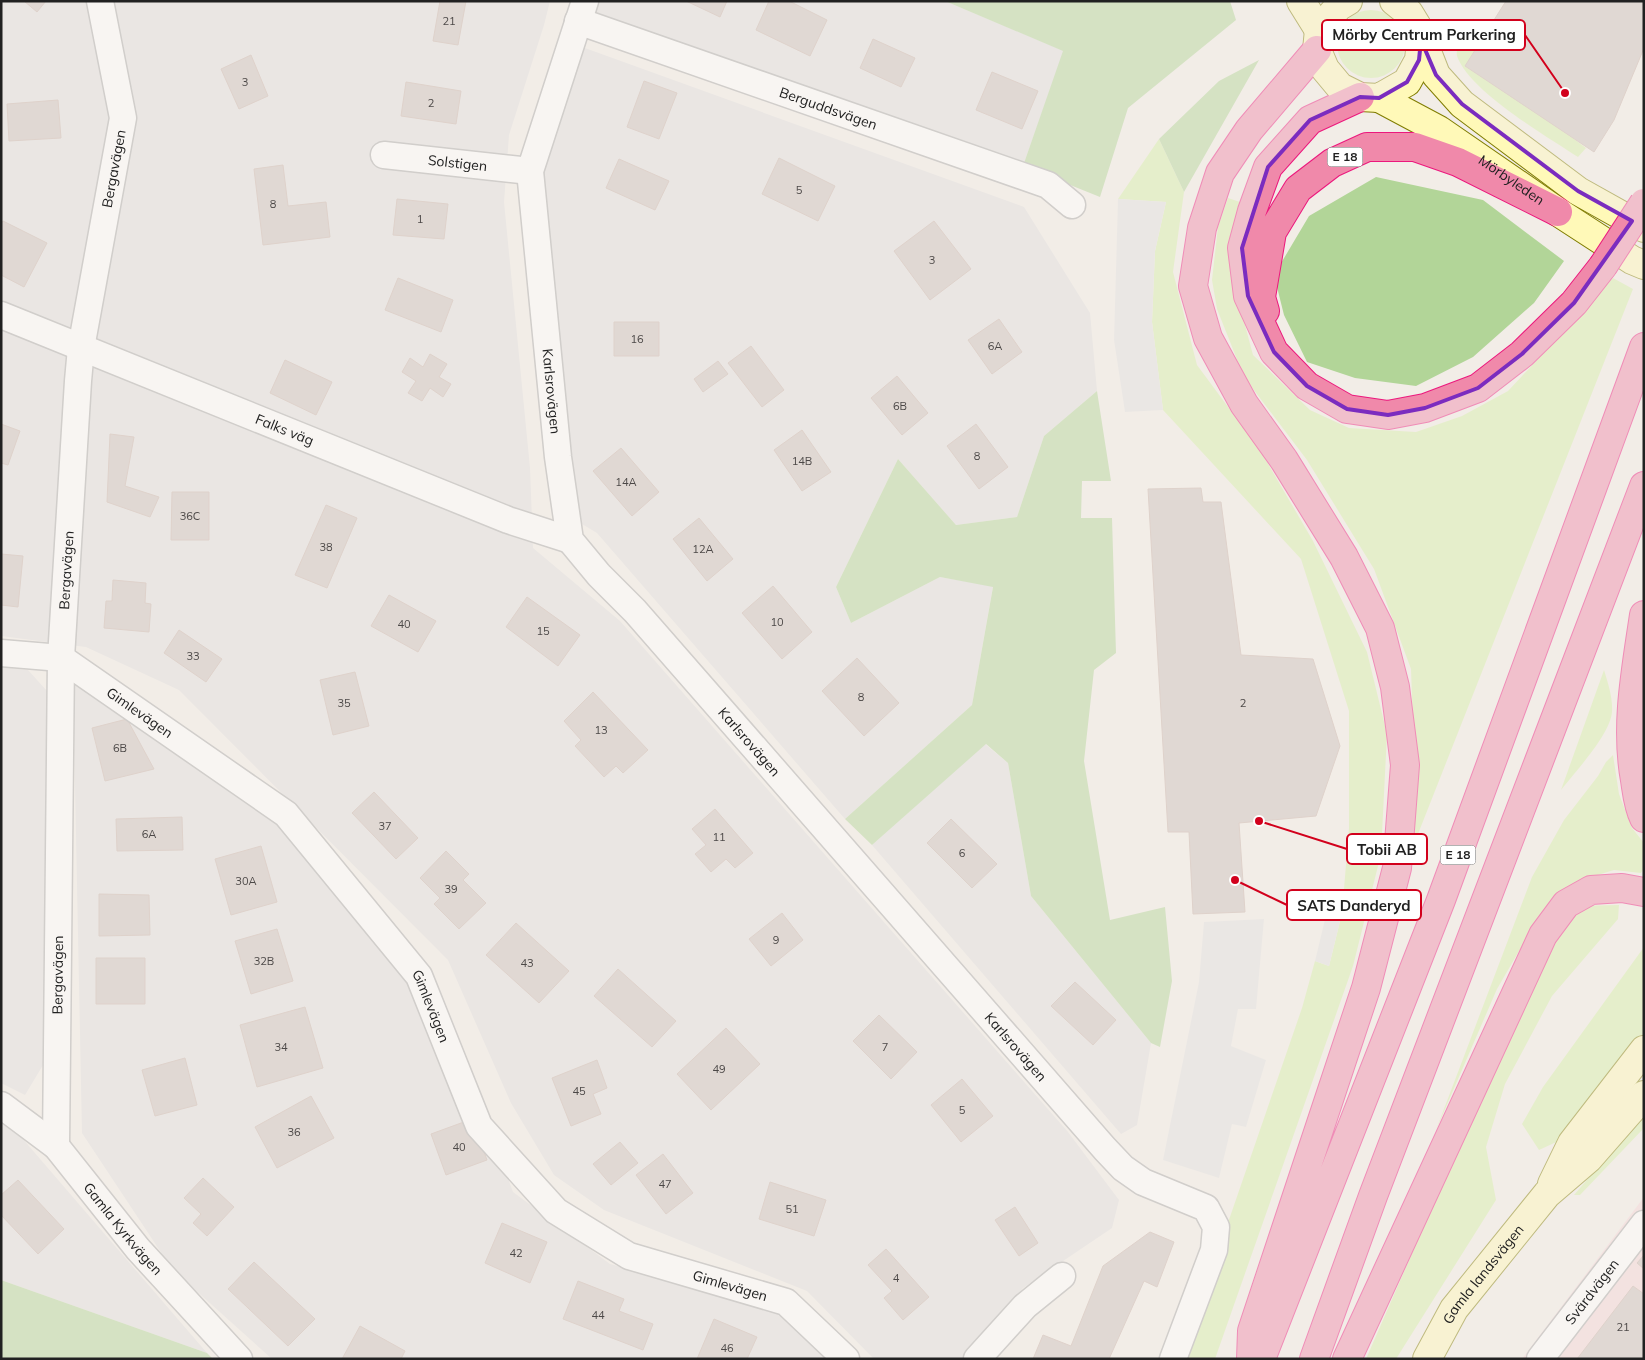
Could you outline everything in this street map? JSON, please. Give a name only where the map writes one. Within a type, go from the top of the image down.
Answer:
[{"type":"highway","points":[[1251,1359],[1252,1331],[1363,997],[1397,868],[1405,765],[1395,687],[1380,628],[1344,557],[1284,460],[1244,404],[1208,338],[1193,286],[1202,228],[1220,172],[1249,130],[1318,40]]},
{"type":"highway","points":[[1370,97],[1310,120],[1268,167],[1252,211],[1242,248],[1248,296],[1274,352],[1307,386],[1347,409],[1388,415],[1425,408],[1478,388],[1522,354],[1574,303],[1603,266],[1644,203]]},
{"type":"highway","name":"E 18","points":[[1274,352],[1261,297],[1272,232],[1298,189],[1332,163],[1367,147],[1415,146],[1458,162],[1558,212]]},
{"type":"highway","name":"E 18","points":[[1261,1359],[1441,900],[1644,347]]},
{"type":"highway","points":[[1314,1359],[1373,1196],[1644,486]]},
{"type":"highway","points":[[1644,615],[1631,707],[1631,757],[1639,807],[1644,818]]},
{"type":"highway","points":[[1347,1359],[1543,935],[1566,904],[1591,890],[1622,888],[1644,892]]},
{"type":"street","name":"Bergavägen","points":[[56,1146],[61,658],[81,348],[123,118],[100,1]]},
{"type":"street","points":[[1301,1],[1318,40]]},
{"type":"street","points":[[1318,40],[1338,7],[1348,1]]},
{"type":"street","points":[[1394,1],[1409,14],[1417,26],[1436,75],[1462,104],[1578,191],[1644,228]]},
{"type":"street","name":"Karlsrovägen","points":[[581,11],[530,171],[558,457],[570,540],[599,575],[648,626],[1105,1150],[1123,1168],[1142,1182],[1206,1208],[1216,1227],[1214,1250],[1173,1359]]},
{"type":"street","name":"Berguddsvägen","points":[[581,11],[1048,185],[1072,205]]},
{"type":"street","name":"Mörbyleden","points":[[1318,40],[1325,69],[1340,87],[1370,97],[1440,130],[1558,212],[1632,260],[1644,265]]},
{"type":"street","points":[[1370,97],[1407,82],[1419,60],[1422,40]]},
{"type":"street","name":"Solstigen","points":[[384,155],[530,171]]},
{"type":"street","name":"Falks väg","points":[[1,315],[508,520],[570,540]]},
{"type":"street","name":"Gimlevägen","points":[[1,653],[61,658],[286,814],[418,976],[479,1126],[556,1211],[629,1256],[786,1302],[846,1359]]},
{"type":"street","name":"Gamla landsvägen","points":[[1547,1194],[1572,1143],[1644,1050]]},
{"type":"street","name":"Gamla landsvägen","points":[[1427,1359],[1454,1309],[1547,1194],[1589,1158],[1644,1095]]},
{"type":"street","name":"Gamla Kyrkvägen","points":[[1,1105],[56,1146],[138,1249],[239,1359]]},
{"type":"street","name":"Svärdvägen","points":[[1540,1359],[1644,1224]]},
{"type":"street","points":[[977,1359],[1025,1306],[1062,1276]]},
{"type":"highlighted area","points":[[1421,40],[1436,75],[1462,104],[1578,191],[1632,221],[1574,303],[1522,354],[1478,388],[1425,408],[1388,415],[1347,409],[1307,386],[1274,352],[1248,296],[1242,248],[1268,167],[1310,120],[1360,97],[1379,98],[1407,82],[1419,60]]},
{"type":"shaded area","points":[[1,1],[550,1],[509,135],[504,202],[530,468],[533,548],[620,621],[1068,1132],[1119,1200],[1112,1228],[1023,1288],[962,1359],[874,1359],[807,1291],[604,1210],[554,1175],[511,1103],[448,960],[179,690],[86,647],[1,636]]},
{"type":"shaded area","points":[[585,1],[945,1],[1064,51],[1023,166],[602,18]]},
{"type":"shaded area","points":[[571,43],[1024,207],[1090,313],[1097,391],[1044,436],[1017,517],[956,525],[898,459],[836,587],[851,623],[940,577],[993,586],[972,705],[845,819],[597,533],[562,512],[536,167]]},
{"type":"shaded area","points":[[1118,199],[1166,202],[1155,251],[1152,322],[1163,410],[1125,412],[1114,340]]},
{"type":"shaded area","points":[[1,667],[28,670],[47,691],[46,1060],[25,1095],[1,1083]]},
{"type":"shaded area","points":[[73,684],[150,707],[230,763],[435,986],[513,1192],[610,1264],[785,1312],[834,1359],[272,1359],[172,1269],[82,1133]]},
{"type":"shaded area","points":[[985,744],[1008,763],[1031,896],[1151,1043],[1137,1125],[1121,1134],[872,845]]},
{"type":"shaded area","points":[[1327,911],[1342,913],[1329,966],[1315,961]]},
{"type":"shaded area","points":[[1264,919],[1256,1009],[1238,1009],[1231,1046],[1266,1060],[1246,1127],[1232,1124],[1219,1178],[1163,1160],[1199,982],[1204,922]]},
{"type":"shaded area","points":[[1,1123],[22,1138],[207,1353],[1,1280]]},
{"type":"shaded area","points":[[1644,1197],[1644,1359],[1522,1359]]},
{"type":"green space","points":[[945,1],[1230,1],[1236,20],[1128,108],[1100,197],[1023,166],[1063,51]]},
{"type":"green space","points":[[1371,10],[1384,12],[1395,20],[1403,31],[1405,44],[1403,57],[1395,68],[1384,76],[1371,78],[1358,76],[1347,68],[1339,57],[1337,44],[1339,31],[1347,20],[1358,12]]},
{"type":"green space","points":[[1464,38],[1477,48],[1511,91],[1586,148],[1578,157],[1510,112],[1476,84],[1464,70],[1457,56],[1459,43]]},
{"type":"green space","points":[[1259,60],[1184,192],[1159,139],[1219,81]]},
{"type":"green space","points":[[1159,139],[1184,192],[1173,272],[1197,365],[1260,450],[1313,541],[1367,652],[1387,734],[1381,854],[1353,966],[1215,1359],[1181,1359],[1302,1008],[1315,961],[1329,966],[1342,913],[1349,828],[1349,711],[1301,559],[1163,410],[1152,322],[1155,251],[1166,202],[1118,199]]},
{"type":"green space","points":[[1376,177],[1483,200],[1564,261],[1534,303],[1473,357],[1416,386],[1355,378],[1307,362],[1284,315],[1274,275],[1309,216]]},
{"type":"green space","points":[[1228,198],[1243,203],[1237,295],[1253,355],[1310,410],[1349,428],[1416,432],[1462,416],[1508,391],[1551,345],[1585,304],[1613,278],[1633,289],[1403,872],[1415,783],[1411,669],[1374,569],[1307,460],[1244,377],[1217,309],[1212,280],[1218,227]]},
{"type":"green space","points":[[1097,391],[1111,481],[1082,481],[1081,518],[1112,518],[1116,653],[1094,670],[1084,761],[1110,920],[1165,907],[1172,981],[1160,1047],[1151,1043],[1031,896],[1008,763],[986,744],[872,845],[845,819],[972,705],[993,587],[940,577],[851,623],[836,587],[898,459],[956,525],[1017,517],[1044,436]]},
{"type":"green space","points":[[1604,670],[1612,701],[1610,721],[1599,742],[1561,790]]},
{"type":"green space","points":[[1613,755],[1619,794],[1632,828],[1644,843],[1644,868],[1641,873],[1614,870],[1578,881],[1554,897],[1540,915],[1497,989],[1436,1130],[1532,877],[1564,820]]},
{"type":"green space","points":[[1619,905],[1618,919],[1552,996],[1505,1084],[1486,1147],[1496,1200],[1396,1359],[1366,1359],[1545,948],[1567,906]]},
{"type":"green space","points":[[1644,947],[1644,1039],[1565,1138],[1539,1150],[1522,1124],[1543,1087]]},
{"type":"green space","points":[[1644,1113],[1644,1128],[1580,1195],[1574,1195]]},
{"type":"green space","points":[[1,1280],[207,1353],[213,1359],[1,1359]]},
{"type":"building","points":[[24,1],[46,1],[37,12]]},
{"type":"building","points":[[440,1],[466,1],[458,45],[433,41]]},
{"type":"building","points":[[686,1],[727,1],[720,17]]},
{"type":"building","points":[[769,1],[789,1],[827,20],[810,56],[756,30]]},
{"type":"building","points":[[1506,1],[1644,1],[1644,48],[1614,120],[1594,152],[1465,66]]},
{"type":"building","points":[[873,39],[915,58],[901,87],[860,68]]},
{"type":"building","points":[[251,55],[268,96],[239,109],[221,69]]},
{"type":"building","points":[[992,72],[1038,91],[1022,129],[976,110]]},
{"type":"building","points":[[644,81],[677,93],[659,139],[627,127]]},
{"type":"building","points":[[406,82],[461,91],[456,124],[401,116]]},
{"type":"building","points":[[58,100],[61,138],[9,141],[7,104]]},
{"type":"building","points":[[779,158],[835,186],[818,221],[762,194]]},
{"type":"building","points":[[619,159],[669,181],[655,210],[606,188]]},
{"type":"building","points":[[283,165],[288,206],[326,202],[330,237],[263,245],[254,169]]},
{"type":"building","points":[[397,199],[448,204],[444,239],[393,235]]},
{"type":"building","points":[[3,221],[47,243],[24,287],[1,275],[1,224]]},
{"type":"building","points":[[934,221],[971,269],[930,300],[894,251]]},
{"type":"building","points":[[398,278],[453,300],[441,332],[385,310]]},
{"type":"building","points":[[999,319],[1022,352],[992,374],[968,340]]},
{"type":"building","points":[[614,322],[659,322],[659,356],[614,356]]},
{"type":"building","points":[[751,346],[784,390],[762,407],[728,363]]},
{"type":"building","points":[[430,354],[447,364],[439,377],[451,384],[443,397],[430,388],[422,401],[408,393],[416,381],[402,372],[410,358],[423,367]]},
{"type":"building","points":[[285,360],[332,382],[316,415],[270,393]]},
{"type":"building","points":[[718,361],[728,374],[703,392],[694,379]]},
{"type":"building","points":[[897,376],[928,413],[902,435],[871,398]]},
{"type":"building","points":[[1,424],[20,431],[8,465],[1,463]]},
{"type":"building","points":[[976,424],[1008,467],[979,489],[947,446]]},
{"type":"building","points":[[802,430],[831,472],[802,491],[774,450]]},
{"type":"building","points":[[110,434],[134,437],[125,486],[159,497],[150,517],[107,502]]},
{"type":"building","points":[[621,448],[659,492],[632,516],[593,471]]},
{"type":"building","points":[[1201,488],[1203,502],[1221,502],[1241,655],[1313,659],[1340,746],[1316,816],[1239,823],[1245,912],[1193,914],[1189,832],[1168,832],[1148,489]]},
{"type":"building","points":[[172,492],[209,492],[209,540],[171,540]]},
{"type":"building","points":[[326,505],[357,518],[327,588],[295,575]]},
{"type":"building","points":[[699,518],[733,559],[707,581],[673,539]]},
{"type":"building","points":[[1,554],[23,556],[18,607],[1,605]]},
{"type":"building","points":[[113,580],[146,583],[145,603],[151,604],[149,632],[104,628],[106,601],[112,601]]},
{"type":"building","points":[[773,586],[812,632],[782,659],[742,613]]},
{"type":"building","points":[[389,595],[436,621],[418,652],[371,626]]},
{"type":"building","points":[[527,597],[580,635],[558,666],[506,627]]},
{"type":"building","points":[[179,630],[222,659],[206,682],[164,653]]},
{"type":"building","points":[[857,658],[899,703],[864,736],[822,691]]},
{"type":"building","points":[[355,672],[369,726],[333,735],[320,680]]},
{"type":"building","points":[[593,692],[648,750],[623,773],[616,766],[604,777],[575,746],[581,740],[564,721]]},
{"type":"building","points":[[127,719],[154,769],[105,781],[92,728]]},
{"type":"building","points":[[374,792],[418,838],[396,859],[352,813]]},
{"type":"building","points":[[715,809],[753,853],[735,868],[726,859],[711,872],[695,854],[706,845],[692,829]]},
{"type":"building","points":[[182,817],[183,850],[117,851],[116,819]]},
{"type":"building","points":[[951,819],[997,864],[972,888],[927,843]]},
{"type":"building","points":[[261,846],[277,902],[231,915],[215,859]]},
{"type":"building","points":[[446,851],[469,874],[463,880],[486,903],[459,929],[434,904],[440,898],[420,878]]},
{"type":"building","points":[[99,894],[149,895],[150,935],[99,936]]},
{"type":"building","points":[[782,913],[803,940],[771,966],[749,939]]},
{"type":"building","points":[[516,923],[569,971],[539,1003],[486,955]]},
{"type":"building","points":[[277,929],[293,981],[251,994],[235,941]]},
{"type":"building","points":[[96,958],[145,958],[145,1004],[96,1004]]},
{"type":"building","points":[[618,969],[676,1021],[652,1047],[594,996]]},
{"type":"building","points":[[1075,982],[1116,1020],[1093,1045],[1051,1006]]},
{"type":"building","points":[[305,1007],[323,1068],[257,1087],[240,1025]]},
{"type":"building","points":[[879,1015],[917,1052],[891,1079],[853,1041]]},
{"type":"building","points":[[726,1028],[760,1064],[711,1110],[677,1074]]},
{"type":"building","points":[[185,1058],[197,1105],[155,1116],[142,1070]]},
{"type":"building","points":[[597,1060],[607,1088],[593,1094],[601,1114],[571,1126],[552,1078]]},
{"type":"building","points":[[962,1079],[993,1116],[961,1142],[931,1105]]},
{"type":"building","points":[[311,1096],[334,1138],[277,1168],[255,1127]]},
{"type":"building","points":[[472,1119],[487,1160],[446,1175],[431,1134]]},
{"type":"building","points":[[620,1142],[638,1163],[611,1185],[593,1164]]},
{"type":"building","points":[[663,1154],[693,1193],[666,1214],[636,1175]]},
{"type":"building","points":[[203,1178],[234,1207],[207,1236],[193,1223],[201,1214],[184,1198]]},
{"type":"building","points":[[18,1180],[64,1229],[38,1254],[1,1215],[1,1195]]},
{"type":"building","points":[[770,1182],[826,1200],[814,1236],[759,1219]]},
{"type":"building","points":[[1015,1207],[1038,1243],[1019,1256],[995,1220]]},
{"type":"building","points":[[502,1223],[547,1242],[530,1283],[485,1263]]},
{"type":"building","points":[[1150,1232],[1174,1242],[1157,1287],[1144,1281],[1109,1359],[1033,1359],[1043,1335],[1071,1346],[1103,1266]]},
{"type":"building","points":[[886,1249],[929,1297],[903,1320],[884,1298],[892,1291],[868,1265]]},
{"type":"building","points":[[1644,1255],[1644,1269],[1637,1263]]},
{"type":"building","points":[[254,1262],[315,1319],[288,1346],[228,1289]]},
{"type":"building","points":[[578,1281],[624,1299],[619,1311],[653,1324],[643,1350],[563,1319]]},
{"type":"building","points":[[1633,1286],[1644,1294],[1644,1359],[1577,1359]]},
{"type":"building","points":[[714,1319],[757,1337],[747,1359],[697,1359]]},
{"type":"building","points":[[360,1326],[405,1351],[401,1359],[342,1359]]},
{"type":"place","name":"Mörby Centrum Parkering","points":[[1565,93]]},
{"type":"place","name":"Tobii AB","points":[[1259,821]]},
{"type":"place","name":"SATS Danderyd","points":[[1235,880]]}]
